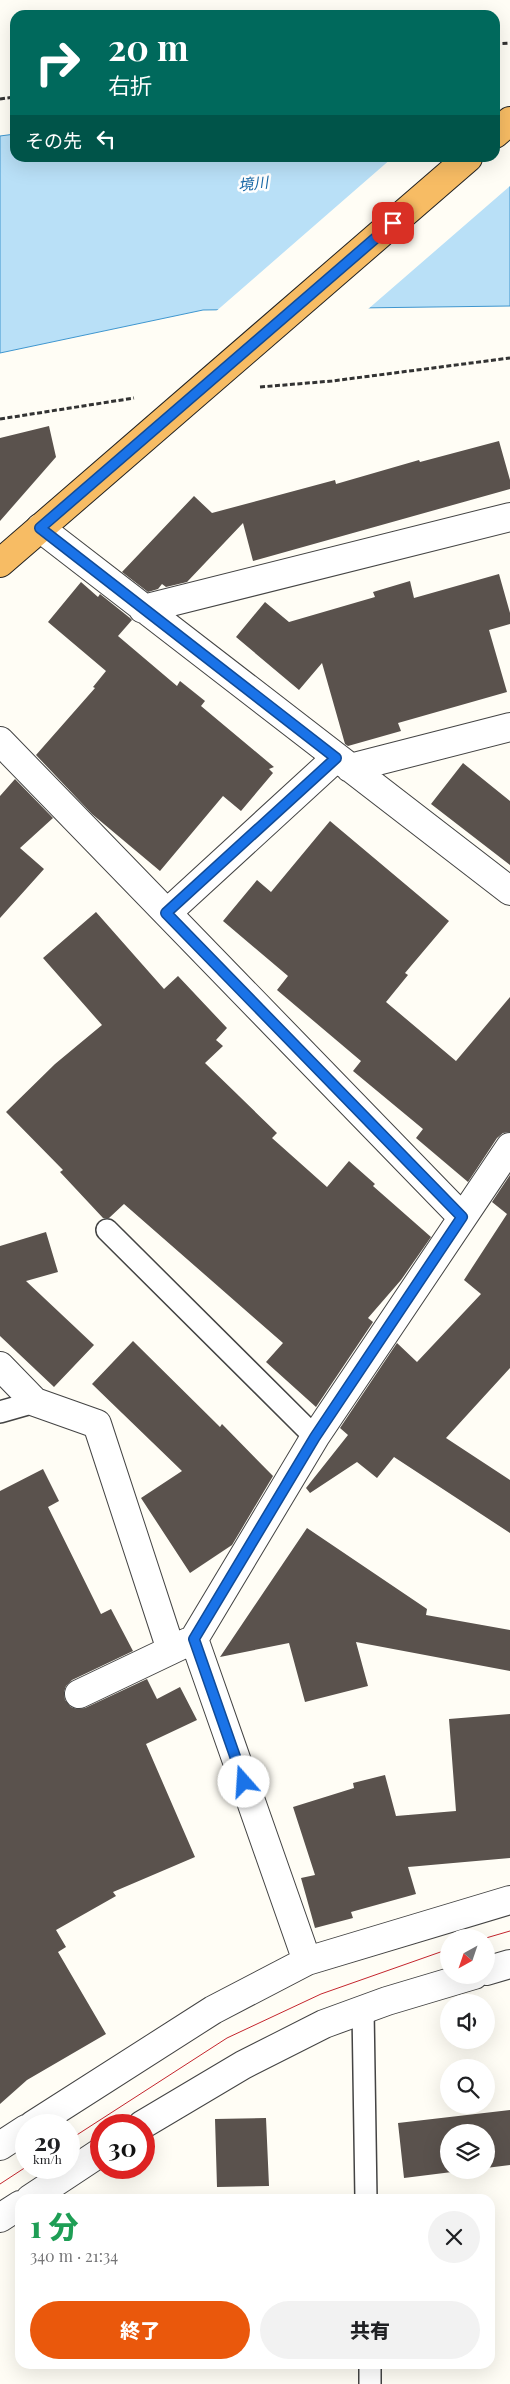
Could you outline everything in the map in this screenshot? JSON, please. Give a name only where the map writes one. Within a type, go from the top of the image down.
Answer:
[{"type":"highway","points":[[500,130],[510,121]]},
{"type":"highway","points":[[0,563],[200,392],[463,162]]},
{"type":"street","points":[[143,609],[510,517]]},
{"type":"street","points":[[40,528],[510,891]]},
{"type":"street","points":[[166,913],[343,763],[510,727]]},
{"type":"street","points":[[0,741],[462,1217]]},
{"type":"street","points":[[79,1694],[182,1645],[315,1437],[510,1147]]},
{"type":"street","points":[[0,1366],[35,1402],[97,1424],[307,1960]]},
{"type":"street","points":[[50,2114],[213,2010],[307,1960],[510,1900]]},
{"type":"street","points":[[495,1968],[510,1964]]},
{"type":"street","points":[[155,2117],[243,2065],[324,2024],[363,2009],[445,1984]]},
{"type":"street","points":[[38,2194],[90,2159]]},
{"type":"street","points":[[0,2218],[15,2208]]},
{"type":"lane","points":[[107,1230],[315,1437]]},
{"type":"lane","points":[[0,1412],[35,1402]]},
{"type":"lane","points":[[363,2009],[366,2194]]},
{"type":"lane","points":[[370,2369],[370,2384]]},
{"type":"path","points":[[256,387],[332,381],[510,358]]},
{"type":"path","points":[[0,419],[110,400],[137,398]]},
{"type":"water","name":"境川","points":[[510,79],[510,306],[203,310],[0,353],[0,136],[10,135],[10,162],[500,162],[500,132]]},
{"type":"pier","points":[[500,75],[510,76],[510,186],[367,310],[214,313],[387,162],[500,162]]},
{"type":"building","points":[[49,426],[56,457],[0,521],[0,438]]},
{"type":"building","points":[[499,441],[510,480],[510,489],[253,561],[243,523],[187,582],[166,587],[162,584],[158,589],[148,592],[122,572],[194,496],[212,513],[335,480],[336,484],[419,460],[420,462]]},
{"type":"building","points":[[499,574],[510,613],[510,624],[489,630],[507,692],[398,723],[401,731],[348,746],[345,744],[322,663],[299,690],[236,637],[265,602],[289,622],[375,597],[373,592],[410,581],[414,598]]},
{"type":"building","points":[[81,582],[98,597],[100,594],[132,620],[118,636],[177,686],[180,681],[205,701],[201,706],[274,767],[269,769],[273,773],[241,811],[223,796],[160,871],[92,814],[36,755],[95,688],[93,687],[106,671],[48,622]]},
{"type":"building","points":[[463,763],[510,801],[510,865],[431,804]]},
{"type":"building","points":[[15,779],[53,818],[20,848],[44,869],[0,918],[0,796]]},
{"type":"building","points":[[330,821],[449,921],[405,973],[408,975],[386,1002],[456,1061],[510,997],[510,1132],[503,1133],[497,1138],[468,1182],[416,1138],[423,1129],[353,1071],[361,1061],[277,990],[288,976],[223,921],[257,880],[271,892]]},
{"type":"building","points":[[96,912],[164,989],[178,976],[227,1028],[216,1040],[223,1046],[205,1063],[277,1133],[272,1138],[327,1187],[349,1161],[375,1184],[373,1186],[431,1237],[401,1280],[368,1318],[373,1322],[316,1407],[266,1362],[283,1343],[124,1204],[109,1218],[103,1218],[60,1172],[63,1170],[6,1112],[55,1064],[102,1025],[43,958]]},
{"type":"building","points":[[510,1175],[510,1368],[446,1438],[510,1480],[510,1533],[394,1457],[377,1478],[357,1462],[310,1493],[306,1488],[348,1435],[340,1428],[397,1343],[417,1362],[481,1294],[464,1280],[507,1214],[492,1202]]},
{"type":"building","points":[[46,1232],[58,1272],[26,1281],[94,1345],[54,1387],[0,1336],[0,1246]]},
{"type":"building","points":[[133,1341],[220,1427],[222,1424],[273,1476],[232,1545],[190,1573],[141,1498],[182,1471],[92,1384]]},
{"type":"building","points":[[43,1469],[59,1501],[48,1507],[101,1614],[111,1609],[133,1651],[72,1680],[66,1686],[64,1692],[65,1700],[71,1707],[77,1709],[85,1708],[147,1679],[157,1699],[180,1687],[197,1720],[146,1744],[195,1857],[113,1892],[116,1896],[56,1930],[66,1947],[58,1952],[106,2034],[27,2080],[0,2104],[0,1491]]},
{"type":"building","points":[[307,1528],[427,1609],[426,1615],[510,1630],[510,1671],[356,1642],[368,1686],[305,1702],[289,1643],[220,1657]]},
{"type":"building","points":[[510,1714],[510,1858],[408,1867],[416,1894],[351,1912],[353,1918],[315,1928],[301,1878],[315,1875],[293,1807],[354,1788],[353,1783],[385,1775],[396,1816],[456,1811],[449,1719]]},
{"type":"building","points":[[510,2110],[510,2165],[495,2167],[495,2124],[440,2124],[440,2174],[404,2178],[398,2123],[476,2114],[495,2114],[495,2112]]},
{"type":"building","points":[[266,2118],[269,2186],[217,2187],[215,2119]]},
{"type":"tram line","points":[[495,1935],[510,1931]]},
{"type":"tram line","points":[[80,2133],[227,2038],[321,1994],[440,1952]]},
{"type":"tram line","points":[[0,2184],[15,2174]]},
{"type":"route","points":[[244,1782],[194,1639],[315,1437],[462,1217],[166,913],[336,758],[40,528],[200,392],[393,223]]}]
